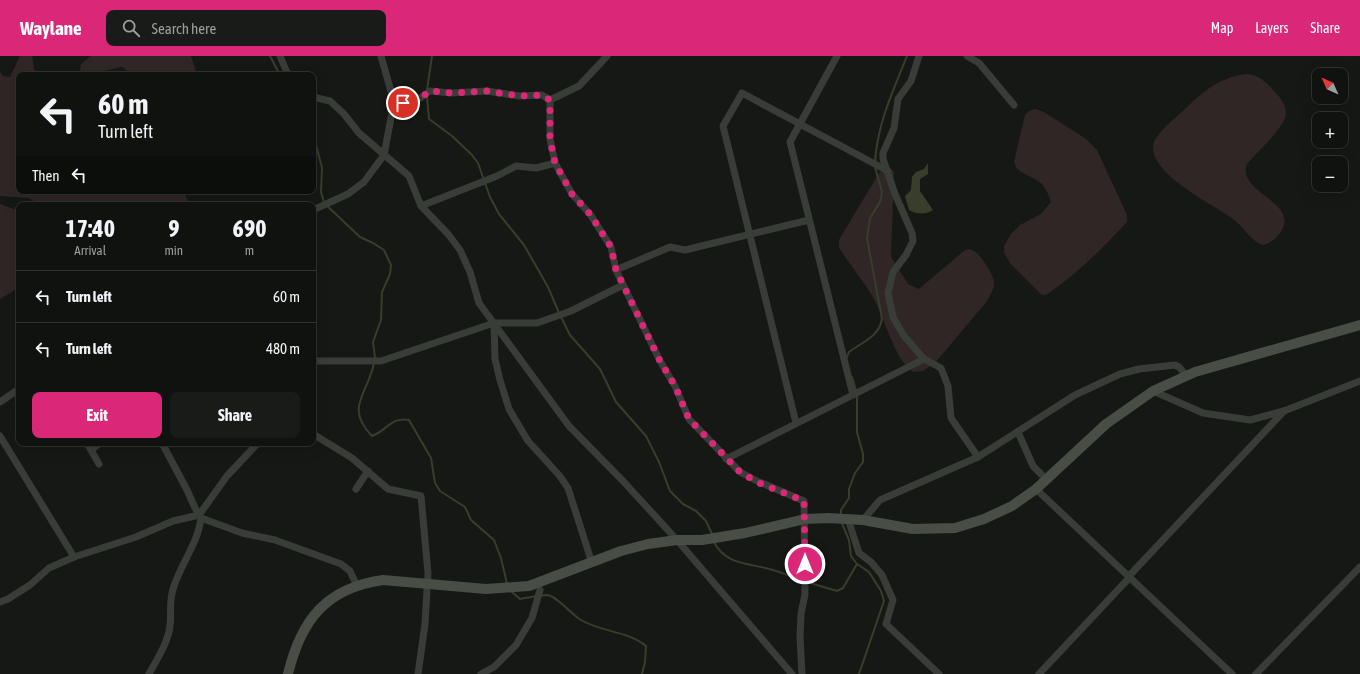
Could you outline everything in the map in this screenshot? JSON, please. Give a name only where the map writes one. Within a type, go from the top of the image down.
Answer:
[{"type":"street","points":[[280,56],[287,72]]},
{"type":"street","points":[[316,209],[348,194],[364,182],[384,155],[394,102],[381,56]]},
{"type":"street","points":[[597,56],[598,65]]},
{"type":"street","points":[[550,100],[579,86],[607,56]]},
{"type":"street","points":[[837,56],[790,142],[853,395]]},
{"type":"street","points":[[919,56],[911,81],[898,99],[894,128],[883,153],[883,159],[895,194],[912,233],[913,241],[906,255],[893,272],[888,293],[893,317],[904,336],[924,359],[942,368],[948,386],[951,418],[978,457]]},
{"type":"street","points":[[967,56],[979,63],[1014,105]]},
{"type":"street","points":[[394,102],[412,104],[430,91],[451,93],[487,91],[519,96],[542,95],[550,100]]},
{"type":"street","points":[[796,423],[723,126],[742,93],[888,172]]},
{"type":"street","points":[[316,98],[330,101],[384,155],[409,176],[421,206],[448,234],[460,250],[470,272],[478,303],[569,426],[623,481],[677,540],[792,674]]},
{"type":"street","points":[[550,100],[550,139],[555,163],[572,194],[590,214],[611,247],[616,270],[660,361],[675,386],[689,419],[740,472],[757,482],[804,501],[805,594],[801,614],[800,637],[802,674]]},
{"type":"street","points":[[421,206],[497,176],[516,166],[536,168],[555,163]]},
{"type":"street","points":[[616,270],[670,247],[685,250],[809,220]]},
{"type":"street","points":[[316,360],[381,361],[494,323],[537,323],[571,311],[623,285]]},
{"type":"street","points":[[494,323],[495,359],[509,409],[528,441],[559,475],[568,488],[592,563]]},
{"type":"street","points":[[288,674],[294,649],[309,622],[322,607],[343,592],[369,582],[383,580],[486,589],[529,586],[621,551],[648,544],[677,540],[702,540],[745,533],[805,519],[863,520],[914,529],[955,528],[984,519],[1012,506],[1036,489],[1106,424],[1153,391],[1187,376],[1360,325]]},
{"type":"street","points":[[726,459],[924,359]]},
{"type":"street","points":[[863,520],[880,500],[978,457],[1075,395],[1120,374],[1139,369],[1175,366],[1179,367],[1187,376]]},
{"type":"street","points":[[1153,391],[1203,413],[1250,420],[1284,411],[1360,381]]},
{"type":"street","points":[[0,402],[16,391]]},
{"type":"street","points":[[1038,674],[1284,411]]},
{"type":"street","points":[[1018,432],[1033,466],[1046,480]]},
{"type":"street","points":[[0,436],[74,557]]},
{"type":"street","points":[[316,436],[352,458],[388,489],[421,496],[428,584],[425,624],[418,674]]},
{"type":"street","points":[[89,446],[99,464]]},
{"type":"street","points":[[91,450],[96,446]]},
{"type":"street","points":[[164,446],[200,516]]},
{"type":"street","points":[[150,674],[163,648],[170,626],[169,603],[174,585],[197,538],[200,516],[227,476],[252,446]]},
{"type":"street","points":[[356,489],[368,471]]},
{"type":"street","points":[[1036,489],[1232,674]]},
{"type":"street","points":[[0,602],[8,599],[30,585],[50,568],[74,557],[136,537],[173,521],[200,516],[242,533],[275,540],[341,564],[350,570],[358,586]]},
{"type":"street","points":[[843,519],[859,554],[871,562],[882,575],[893,600],[886,624],[938,674]]},
{"type":"street","points":[[1256,674],[1360,567]]},
{"type":"street","points":[[481,674],[494,667],[516,645],[532,618],[540,590]]},
{"type":"shaded area","points":[[20,56],[32,56],[35,72],[16,72],[16,194],[184,194],[188,202],[35,202],[29,198],[0,196],[0,72],[3,76],[10,77]]},
{"type":"shaded area","points":[[91,56],[191,56],[196,72],[128,72],[122,67],[100,72],[88,72],[80,71],[81,64]]},
{"type":"shaded area","points":[[1248,74],[1261,79],[1270,86],[1282,100],[1286,112],[1284,121],[1280,127],[1247,164],[1246,174],[1251,183],[1283,213],[1284,222],[1280,233],[1270,242],[1262,245],[1254,240],[1233,219],[1172,178],[1162,168],[1155,157],[1153,146],[1157,136],[1193,101],[1207,90],[1222,81],[1239,75]]},
{"type":"shaded area","points":[[1035,109],[1044,112],[1086,139],[1097,150],[1127,215],[1127,222],[1099,251],[1068,279],[1046,295],[1042,295],[1010,263],[1004,253],[1004,246],[1011,234],[1020,225],[1041,214],[1051,202],[1045,188],[1038,181],[1017,169],[1014,162],[1025,115],[1029,111]]},
{"type":"shaded area","points":[[928,163],[928,174],[920,179],[920,191],[933,210],[930,212],[921,213],[909,210],[905,196],[911,190],[912,177],[916,172],[924,169]]},
{"type":"shaded area","points":[[887,166],[894,172],[891,257],[908,284],[919,289],[965,250],[972,250],[979,255],[994,280],[992,292],[987,301],[935,363],[923,371],[913,372],[900,358],[875,301],[839,247],[839,240],[879,173]]},
{"type":"shaded area","points":[[0,204],[16,210],[16,288],[0,299]]},
{"type":"waterway","points":[[270,56],[278,72]]},
{"type":"waterway","points":[[427,90],[432,56]]},
{"type":"waterway","points":[[875,163],[876,149],[882,121],[907,56]]},
{"type":"waterway","points":[[427,96],[429,119],[452,136],[472,155],[478,163],[490,197],[499,214],[524,245],[548,287],[559,313]]},
{"type":"waterway","points":[[316,145],[322,168],[321,192],[324,203],[360,237],[384,250],[391,265],[390,274],[382,292],[381,320],[373,342],[375,358]]},
{"type":"waterway","points":[[847,357],[849,352],[874,335],[882,319],[867,238],[870,218],[880,202],[882,192],[875,167]]},
{"type":"waterway","points":[[561,317],[570,335],[600,369],[616,402],[646,436],[659,462],[670,491],[683,504],[696,511],[706,521],[713,536]]},
{"type":"waterway","points":[[374,363],[360,400],[360,417],[364,426],[372,436],[397,420],[409,420],[431,458],[435,483],[440,491],[465,507],[471,520],[494,540],[501,558],[507,584]]},
{"type":"waterway","points":[[841,515],[841,510],[849,498],[849,489],[855,473],[863,462],[863,454],[857,432],[857,394],[852,377]]},
{"type":"waterway","points":[[841,521],[849,540],[851,556],[857,564],[869,572],[881,591],[884,601],[859,674]]},
{"type":"waterway","points":[[714,542],[719,550],[732,560],[773,570],[802,580]]},
{"type":"waterway","points":[[807,582],[837,591],[843,588],[857,564]]},
{"type":"waterway","points":[[511,591],[520,599],[544,595],[551,596],[581,620],[639,641],[646,646],[645,662],[642,674]]},
{"type":"route","points":[[403,103],[412,104],[430,91],[451,93],[487,91],[531,97],[542,95],[550,100],[550,139],[555,163],[572,194],[590,214],[611,247],[614,266],[642,321],[660,361],[675,386],[689,419],[740,472],[757,482],[804,501],[805,564]]}]
